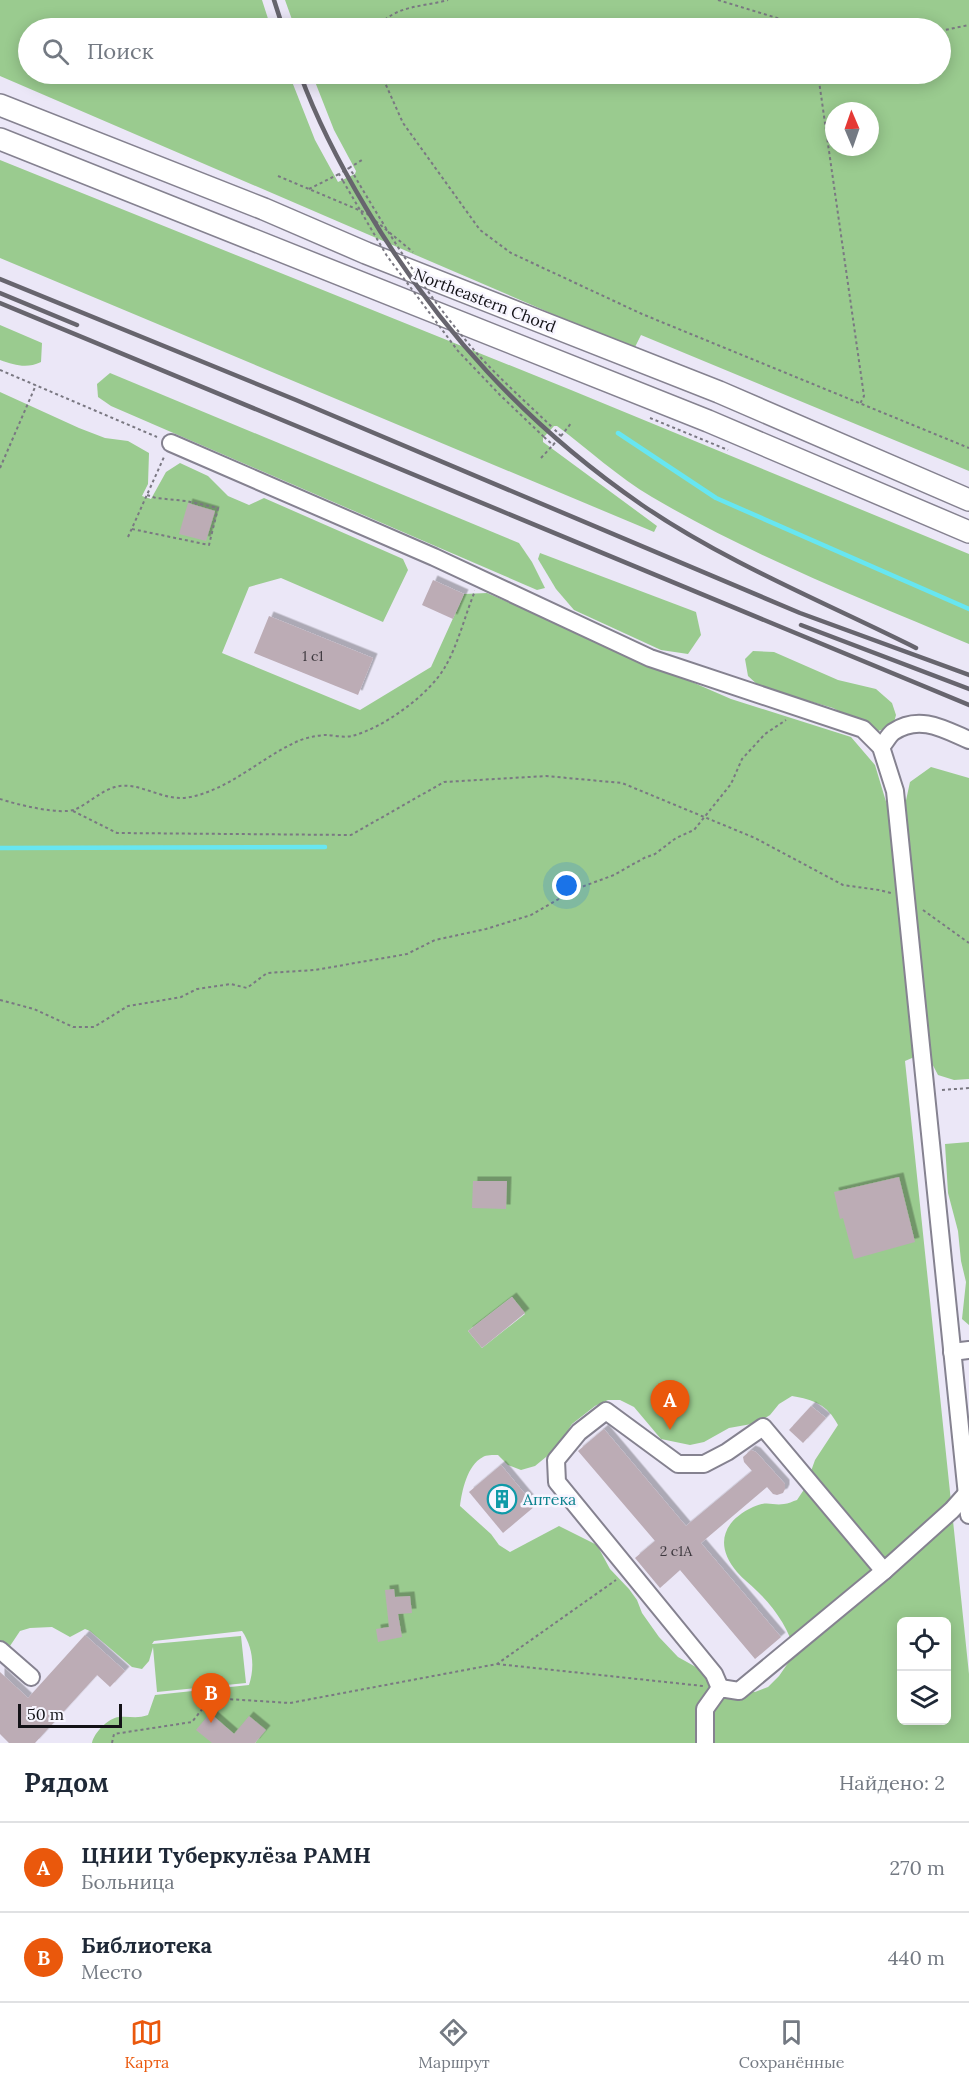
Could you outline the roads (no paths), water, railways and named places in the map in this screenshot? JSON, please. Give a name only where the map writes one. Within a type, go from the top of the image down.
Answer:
[{"type":"main road","name":"Northeastern Chord","points":[[0,105],[719,392],[969,500]]},
{"type":"main road","name":"Northeastern Chord","points":[[0,139],[708,421],[969,532]]},
{"type":"street","points":[[171,443],[481,579],[650,658],[864,729],[881,747],[895,791],[922,1061],[961,1351],[969,1515]]},
{"type":"street","points":[[881,747],[892,733],[912,724],[932,723],[969,740]]},
{"type":"street","points":[[720,1688],[714,1674],[557,1482],[556,1460],[579,1432],[606,1411],[678,1464],[704,1464],[727,1452],[763,1427],[884,1571]]},
{"type":"street","points":[[720,1688],[739,1691],[884,1571],[968,1492]]},
{"type":"street","points":[[0,1650],[31,1677]]},
{"type":"street","points":[[705,1743],[705,1709],[720,1688]]},
{"type":"waterway","points":[[618,433],[716,498],[969,609]]},
{"type":"waterway","points":[[0,848],[325,847]]},
{"type":"railway","points":[[274,0],[280,18]]},
{"type":"railway","points":[[304,84],[338,159],[393,252],[454,334],[522,408],[600,474],[674,526],[742,564],[916,648]]},
{"type":"railway","points":[[0,279],[296,400],[800,613],[969,675]]},
{"type":"railway","points":[[0,293],[77,325]]},
{"type":"railway","points":[[0,303],[969,705]]},
{"type":"railway","points":[[801,625],[969,689]]},
{"type":"place","name":"ЦНИИ Туберкулёза РАМН","points":[[670,1430]]},
{"type":"place","name":"Аптека","points":[[502,1499]]},
{"type":"place","name":"Библиотека","points":[[211,1723]]}]
